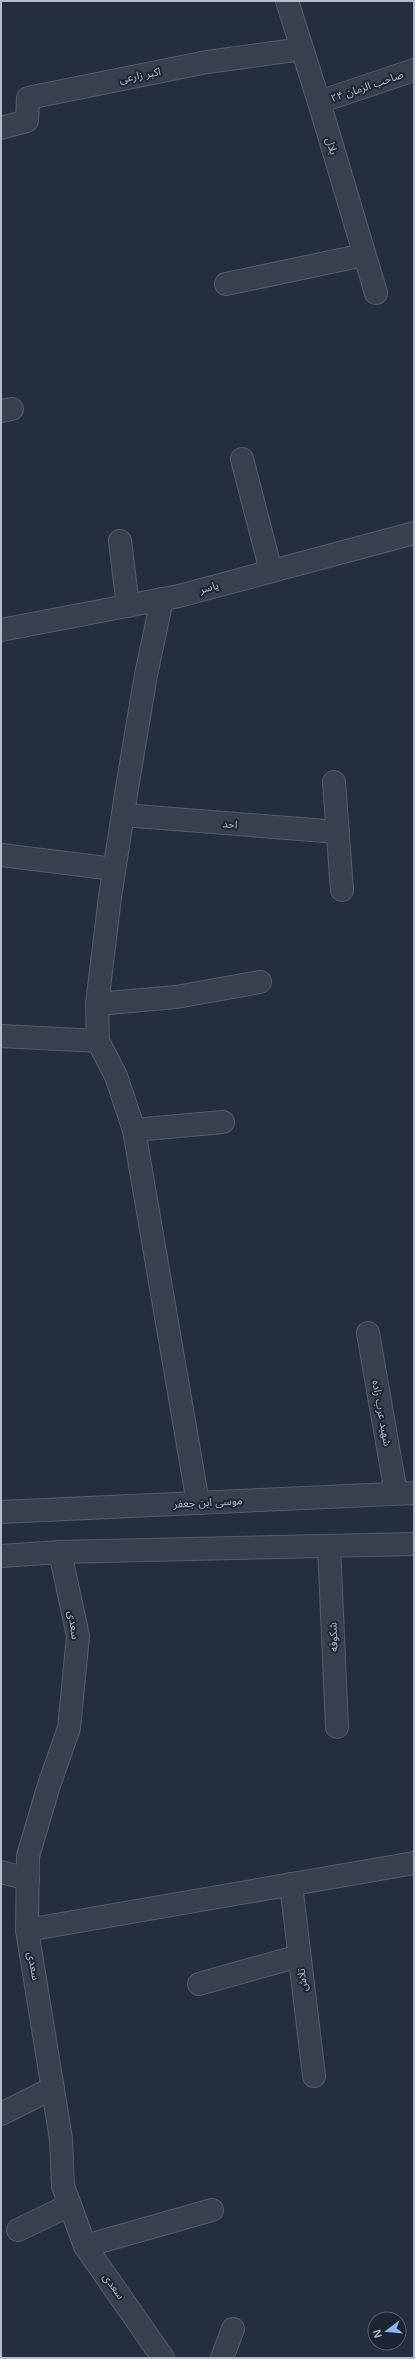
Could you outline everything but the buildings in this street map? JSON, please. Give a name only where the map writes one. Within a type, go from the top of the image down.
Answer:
[{"type":"street","name":"بلال","points":[[287,1],[376,293]]},
{"type":"street","name":"اکبر زارعی","points":[[1,128],[27,121],[28,98],[207,62],[302,49]]},
{"type":"street","name":"صاحب الزمان ۲۴","points":[[319,102],[414,70]]},
{"type":"street","points":[[226,284],[364,255]]},
{"type":"street","points":[[242,459],[271,570]]},
{"type":"street","name":"یاسر","points":[[1,630],[162,599],[414,533]]},
{"type":"street","points":[[120,541],[128,606]]},
{"type":"street","points":[[162,599],[146,675],[114,869],[97,1004],[98,1041],[116,1076],[134,1130],[198,1503]]},
{"type":"street","points":[[334,782],[342,890]]},
{"type":"street","name":"احد","points":[[123,815],[338,832]]},
{"type":"street","points":[[1,855],[114,869]]},
{"type":"street","points":[[97,1004],[176,997],[260,982]]},
{"type":"street","points":[[1,1036],[98,1041]]},
{"type":"street","points":[[134,1130],[223,1122]]},
{"type":"street","name":"شهید عرب زاده","points":[[368,1333],[405,1493]]},
{"type":"street","name":"موسی ابن جعفر","points":[[1,1512],[405,1493]]},
{"type":"street","points":[[1,1556],[60,1552],[414,1544]]},
{"type":"street","name":"شکوفه","points":[[329,1546],[336,1727]]},
{"type":"street","name":"سعدی","points":[[60,1552],[78,1636],[69,1728],[49,1785],[28,1856],[28,1930],[61,2139],[63,2186],[85,2246],[163,2358]]},
{"type":"street","points":[[28,1930],[414,1863]]},
{"type":"street","points":[[1,1872],[28,1879]]},
{"type":"street","name":"تلاش","points":[[291,1884],[314,2076]]},
{"type":"street","points":[[198,1984],[300,1956]]},
{"type":"street","points":[[1,2114],[53,2088]]},
{"type":"street","points":[[18,2230],[70,2205]]},
{"type":"street","points":[[85,2246],[212,2210]]},
{"type":"street","points":[[222,2358],[233,2329]]}]
